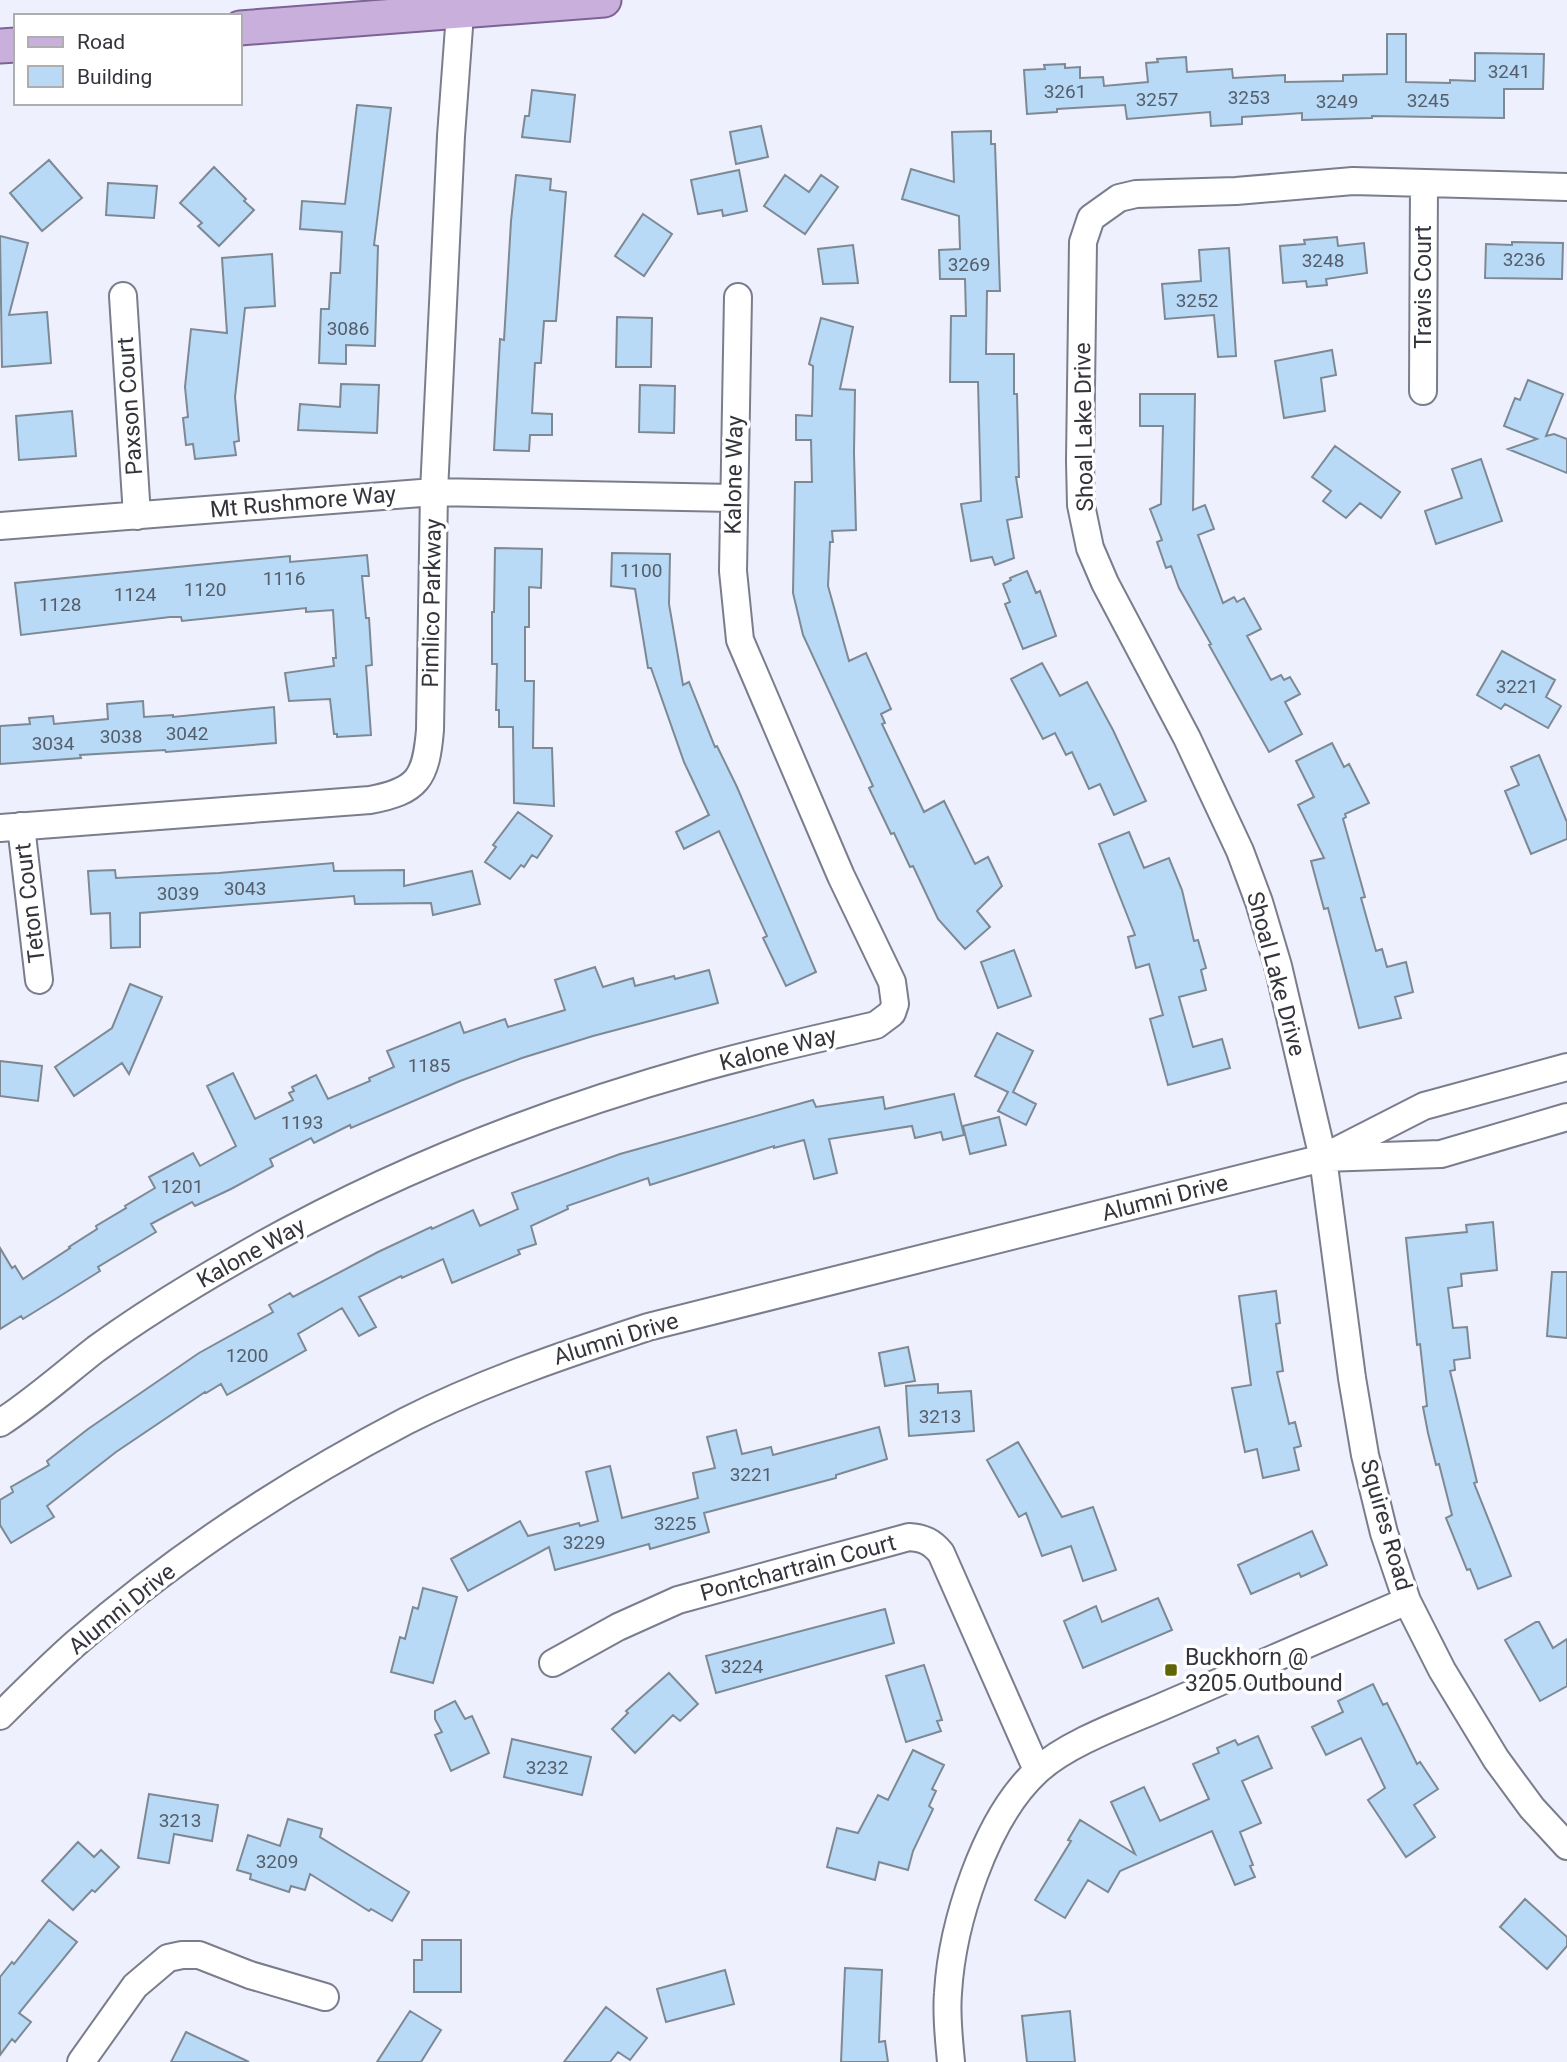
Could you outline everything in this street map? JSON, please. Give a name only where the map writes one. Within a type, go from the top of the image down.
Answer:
[{"type":"main road","points":[[242,28],[461,6],[604,0]]},
{"type":"street","name":"Pimlico Parkway","points":[[10,827],[370,800],[395,795],[408,789],[416,780],[428,755],[434,492],[451,136],[461,6]]},
{"type":"street","name":"Shoal Lake Drive","points":[[1323,1158],[1278,966],[1240,850],[1187,738],[1105,583],[1090,548],[1082,505],[1080,461],[1083,242],[1091,218],[1119,198],[1136,194],[1236,191],[1353,181],[1567,187]]},
{"type":"street","name":"Travis Court","points":[[1423,391],[1424,183]]},
{"type":"street","name":"Paxson Court","points":[[123,296],[136,516]]},
{"type":"street","name":"Kalone Way","points":[[0,1423],[98,1348],[180,1293],[236,1259],[385,1184],[466,1148],[595,1101],[698,1069],[876,1025],[892,1013],[895,1004],[892,982],[841,876],[740,640],[733,570],[738,296]]},
{"type":"street","name":"Mt Rushmore Way","points":[[0,526],[434,492],[733,498]]},
{"type":"street","name":"Teton Court","points":[[10,827],[39,980]]},
{"type":"street","name":"Alumni Drive","points":[[1323,1158],[1424,1106],[1567,1067]]},
{"type":"street","name":"Alumni Drive","points":[[0,1716],[10,1694],[149,1584],[298,1482],[407,1421],[540,1363],[648,1327],[1323,1158],[1441,1154],[1567,1117]]},
{"type":"street","name":"Squires Road","points":[[1323,1158],[1365,1455],[1384,1533],[1407,1601],[1442,1670],[1496,1759],[1532,1808],[1567,1846]]},
{"type":"street","name":"Pontchartrain Court","points":[[553,1663],[618,1627],[678,1600],[909,1537],[919,1538],[934,1544],[941,1553],[1037,1770]]},
{"type":"street","points":[[951,2062],[948,1992],[962,1918],[984,1847],[1013,1798],[1037,1770],[1098,1735],[1407,1601]]},
{"type":"street","points":[[81,2062],[135,1986],[168,1958],[199,1955],[250,1975],[325,1997]]},
{"type":"building","points":[[1387,34],[1406,34],[1406,82],[1475,81],[1475,53],[1544,54],[1543,89],[1504,89],[1504,118],[1372,116],[1302,120],[1302,113],[1242,117],[1242,124],[1211,126],[1210,112],[1127,119],[1125,105],[1057,109],[1057,112],[1027,114],[1024,70],[1045,69],[1044,65],[1065,64],[1065,68],[1080,67],[1080,78],[1103,77],[1104,86],[1148,82],[1146,63],[1158,62],[1157,59],[1186,57],[1187,72],[1232,69],[1233,78],[1285,75],[1285,82],[1343,81],[1343,75],[1387,74]]},
{"type":"building","points":[[532,90],[575,95],[570,142],[522,137],[525,116],[529,116]]},
{"type":"building","points":[[357,105],[391,108],[374,245],[378,246],[375,346],[346,345],[346,364],[319,363],[321,309],[329,309],[331,273],[340,273],[342,232],[300,229],[302,201],[345,204]]},
{"type":"building","points":[[761,126],[768,157],[736,164],[730,132]]},
{"type":"building","points":[[991,131],[991,144],[995,144],[1000,291],[987,291],[986,354],[1014,354],[1019,477],[1016,477],[1022,517],[1007,520],[1014,558],[995,565],[992,557],[971,561],[961,504],[981,501],[978,382],[950,382],[951,316],[966,316],[965,279],[940,279],[939,250],[960,249],[959,216],[902,199],[911,169],[954,182],[952,132]]},
{"type":"building","points":[[49,160],[82,198],[42,231],[10,193]]},
{"type":"building","points":[[214,167],[254,210],[219,246],[198,226],[202,223],[180,203]]},
{"type":"building","points":[[739,170],[747,211],[723,216],[722,210],[698,214],[691,180]]},
{"type":"building","points":[[516,175],[551,179],[550,190],[566,192],[556,321],[544,321],[541,363],[535,363],[532,413],[552,414],[552,435],[530,435],[529,451],[494,450],[500,339],[504,340]]},
{"type":"building","points":[[785,175],[809,192],[821,175],[838,187],[805,234],[764,206]]},
{"type":"building","points":[[108,183],[157,186],[154,218],[106,215]]},
{"type":"building","points":[[643,214],[672,234],[644,276],[615,256]]},
{"type":"building","points":[[0,236],[28,243],[9,315],[47,312],[51,363],[2,367]]},
{"type":"building","points":[[1337,237],[1338,246],[1364,243],[1367,273],[1326,279],[1327,285],[1307,287],[1306,281],[1283,283],[1280,246],[1305,244],[1304,240]]},
{"type":"building","points":[[1512,242],[1563,243],[1562,279],[1485,278],[1486,244],[1512,245]]},
{"type":"building","points":[[853,245],[858,283],[823,284],[818,249]]},
{"type":"building","points":[[1229,248],[1236,356],[1218,357],[1214,315],[1165,319],[1162,284],[1201,281],[1199,250]]},
{"type":"building","points":[[272,254],[275,306],[245,308],[235,397],[239,441],[234,442],[236,455],[195,459],[193,444],[186,445],[183,418],[188,417],[185,387],[191,329],[227,333],[222,258]]},
{"type":"building","points":[[617,317],[652,318],[651,367],[616,367]]},
{"type":"building","points":[[821,318],[853,327],[840,389],[855,390],[856,530],[832,531],[828,586],[849,661],[866,653],[891,709],[881,714],[885,723],[882,724],[924,812],[944,801],[975,864],[988,857],[1002,886],[977,911],[990,927],[965,949],[938,919],[913,866],[910,867],[894,833],[891,834],[869,788],[873,786],[803,635],[793,593],[795,482],[812,482],[811,440],[796,440],[796,415],[812,416],[813,366],[809,364]]},
{"type":"building","points":[[1332,350],[1336,375],[1321,378],[1325,411],[1284,418],[1275,361]]},
{"type":"building","points":[[1528,380],[1563,394],[1546,436],[1554,434],[1567,439],[1567,473],[1508,449],[1537,439],[1504,426],[1515,398],[1520,400]]},
{"type":"building","points":[[341,384],[379,385],[377,433],[298,430],[300,404],[340,407]]},
{"type":"building","points":[[640,385],[675,386],[674,433],[639,432]]},
{"type":"building","points":[[1140,394],[1195,394],[1193,510],[1205,505],[1214,529],[1198,535],[1223,603],[1234,597],[1237,602],[1244,598],[1261,629],[1247,636],[1271,680],[1281,675],[1284,680],[1290,677],[1300,694],[1285,702],[1302,734],[1269,752],[1209,645],[1211,644],[1179,588],[1171,566],[1166,568],[1157,542],[1162,540],[1150,509],[1161,504],[1163,426],[1140,426]]},
{"type":"building","points":[[72,411],[76,456],[19,460],[16,416]]},
{"type":"building","points":[[1335,446],[1400,492],[1381,518],[1360,503],[1346,518],[1323,501],[1331,491],[1312,477]]},
{"type":"building","points":[[1481,459],[1502,521],[1436,544],[1425,511],[1462,498],[1452,469]]},
{"type":"building","points":[[495,548],[542,549],[541,588],[529,587],[529,627],[525,627],[525,681],[534,681],[533,748],[552,748],[554,806],[514,803],[513,727],[499,727],[499,710],[496,710],[497,664],[492,664]]},
{"type":"building","points":[[612,553],[670,554],[669,604],[683,685],[689,682],[715,747],[717,746],[737,787],[816,972],[786,986],[763,938],[767,936],[719,831],[684,849],[676,832],[709,815],[684,762],[651,668],[648,668],[635,589],[611,586]]},
{"type":"building","points":[[367,555],[369,576],[362,576],[366,618],[369,618],[372,665],[366,666],[371,735],[337,737],[337,734],[334,734],[330,699],[289,701],[285,673],[334,666],[333,658],[336,658],[333,610],[306,612],[306,608],[182,621],[181,617],[170,617],[21,635],[15,583],[290,556],[290,562]]},
{"type":"building","points":[[1027,571],[1036,593],[1040,591],[1056,636],[1023,649],[1005,604],[1010,602],[1003,584]]},
{"type":"building","points":[[1502,651],[1555,680],[1546,697],[1561,706],[1548,728],[1505,704],[1501,709],[1477,695]]},
{"type":"building","points":[[1042,663],[1060,696],[1087,682],[1146,801],[1114,815],[1100,784],[1089,789],[1072,752],[1066,755],[1055,733],[1043,739],[1011,679]]},
{"type":"building","points":[[143,701],[144,717],[173,717],[274,707],[276,743],[166,752],[80,755],[81,758],[0,764],[0,726],[30,724],[29,718],[53,716],[54,724],[108,719],[107,704]]},
{"type":"building","points":[[1332,743],[1344,767],[1349,764],[1369,803],[1345,814],[1343,819],[1365,897],[1361,898],[1376,951],[1382,949],[1387,967],[1406,962],[1413,992],[1395,997],[1401,1018],[1359,1028],[1328,908],[1324,909],[1311,861],[1324,858],[1298,805],[1314,797],[1296,761]]},
{"type":"building","points":[[1539,755],[1567,822],[1567,839],[1531,854],[1505,791],[1519,785],[1511,767]]},
{"type":"building","points":[[518,812],[552,836],[537,858],[532,855],[524,867],[521,865],[510,879],[485,862],[496,847],[493,845]]},
{"type":"building","points":[[1129,832],[1144,868],[1169,858],[1182,890],[1194,941],[1198,940],[1206,968],[1201,970],[1206,990],[1179,997],[1193,1047],[1222,1039],[1230,1068],[1168,1085],[1150,1019],[1163,1015],[1149,964],[1136,968],[1128,937],[1135,935],[1099,844]]},
{"type":"building","points":[[333,863],[334,871],[404,870],[404,886],[472,871],[480,904],[433,915],[431,903],[355,904],[354,896],[140,913],[140,947],[111,948],[110,913],[91,914],[88,871],[115,870],[116,878],[219,873]]},
{"type":"building","points":[[1014,950],[1031,996],[998,1008],[981,962]]},
{"type":"building","points":[[595,967],[603,987],[633,978],[635,986],[709,970],[718,1003],[522,1058],[460,1081],[351,1128],[350,1125],[314,1143],[311,1138],[270,1159],[273,1166],[231,1189],[195,1206],[192,1202],[151,1224],[156,1232],[98,1267],[100,1271],[23,1319],[21,1316],[0,1329],[0,1248],[12,1268],[15,1266],[23,1279],[97,1229],[96,1226],[126,1208],[125,1206],[155,1188],[149,1177],[193,1153],[200,1166],[236,1146],[207,1086],[233,1073],[255,1119],[293,1100],[289,1093],[294,1091],[292,1087],[316,1075],[328,1099],[370,1081],[369,1078],[394,1067],[387,1051],[460,1022],[464,1033],[505,1019],[508,1027],[565,1010],[555,980]]},
{"type":"building","points":[[130,984],[162,997],[129,1074],[122,1063],[74,1096],[55,1067],[112,1028]]},
{"type":"building","points":[[997,1033],[1033,1051],[1013,1092],[1036,1104],[1026,1125],[998,1111],[1008,1092],[975,1076]]},
{"type":"building","points":[[0,1061],[42,1066],[38,1101],[0,1096]]},
{"type":"building","points":[[954,1094],[964,1135],[943,1140],[941,1132],[915,1138],[912,1126],[829,1139],[837,1173],[814,1179],[804,1140],[774,1146],[650,1185],[648,1178],[567,1206],[568,1209],[531,1226],[536,1244],[518,1250],[520,1254],[452,1283],[443,1259],[402,1278],[401,1276],[359,1297],[376,1327],[359,1336],[342,1308],[298,1334],[306,1350],[227,1395],[221,1384],[205,1392],[116,1452],[47,1506],[54,1517],[11,1543],[0,1525],[0,1500],[13,1492],[11,1487],[49,1465],[47,1461],[88,1429],[199,1353],[273,1312],[269,1305],[290,1293],[293,1297],[431,1227],[432,1229],[473,1210],[480,1226],[518,1209],[512,1193],[620,1154],[813,1100],[816,1107],[883,1097],[885,1109]]},
{"type":"building","points":[[999,1117],[1006,1145],[970,1154],[963,1126]]},
{"type":"building","points":[[1493,1222],[1497,1270],[1461,1274],[1462,1286],[1448,1288],[1453,1328],[1467,1327],[1470,1358],[1454,1360],[1455,1370],[1450,1371],[1477,1482],[1474,1483],[1511,1576],[1478,1589],[1470,1569],[1467,1570],[1446,1518],[1452,1515],[1428,1433],[1406,1238],[1467,1232],[1466,1225]]},
{"type":"building","points":[[1552,1272],[1567,1272],[1567,1338],[1547,1336]]},
{"type":"building","points":[[1276,1291],[1280,1323],[1276,1324],[1283,1371],[1277,1372],[1289,1424],[1295,1422],[1301,1446],[1294,1448],[1299,1470],[1263,1478],[1257,1449],[1245,1452],[1232,1388],[1251,1385],[1239,1296]]},
{"type":"building","points":[[908,1347],[915,1381],[885,1386],[879,1353]]},
{"type":"building","points":[[938,1384],[938,1393],[971,1391],[974,1431],[909,1436],[906,1386]]},
{"type":"building","points":[[879,1427],[887,1459],[836,1475],[836,1478],[704,1513],[709,1532],[650,1549],[649,1544],[555,1570],[549,1547],[468,1591],[451,1559],[520,1521],[528,1536],[598,1521],[586,1472],[610,1466],[622,1518],[698,1498],[693,1473],[715,1468],[707,1437],[736,1430],[742,1454],[771,1447],[773,1455]]},
{"type":"building","points":[[1018,1442],[1062,1517],[1093,1507],[1116,1570],[1083,1581],[1071,1546],[1042,1556],[1026,1513],[1019,1517],[987,1460]]},
{"type":"building","points":[[1312,1531],[1327,1565],[1301,1577],[1299,1573],[1251,1594],[1238,1565]]},
{"type":"building","points":[[423,1588],[457,1597],[433,1683],[391,1672],[400,1637],[405,1639],[413,1607],[418,1609]]},
{"type":"building","points":[[1158,1598],[1172,1630],[1083,1668],[1064,1621],[1096,1606],[1102,1622]]},
{"type":"building","points":[[885,1609],[894,1643],[716,1693],[706,1656]]},
{"type":"building","points":[[1539,1622],[1553,1648],[1567,1639],[1567,1686],[1540,1701],[1505,1640]]},
{"type":"building","points":[[924,1665],[942,1720],[937,1721],[941,1731],[906,1742],[886,1676]]},
{"type":"building","points":[[669,1673],[698,1704],[680,1721],[673,1715],[635,1753],[612,1729],[628,1713],[626,1711]]},
{"type":"building","points":[[1373,1684],[1383,1705],[1387,1703],[1417,1764],[1420,1762],[1438,1789],[1414,1805],[1435,1837],[1406,1857],[1368,1800],[1385,1788],[1361,1738],[1326,1755],[1312,1727],[1343,1712],[1338,1701]]},
{"type":"building","points":[[455,1701],[465,1719],[472,1716],[489,1753],[451,1771],[435,1735],[442,1732],[435,1719],[435,1711]]},
{"type":"building","points":[[1258,1736],[1272,1768],[1242,1781],[1261,1823],[1240,1832],[1255,1877],[1235,1885],[1212,1831],[1120,1871],[1108,1892],[1088,1880],[1065,1918],[1035,1900],[1071,1841],[1068,1840],[1080,1820],[1135,1854],[1111,1802],[1144,1787],[1160,1821],[1209,1799],[1193,1764],[1219,1753],[1217,1748],[1235,1740],[1238,1745]]},
{"type":"building","points":[[512,1739],[591,1757],[582,1795],[504,1777]]},
{"type":"building","points":[[913,1750],[944,1765],[932,1789],[936,1791],[929,1806],[933,1809],[913,1851],[908,1870],[879,1862],[875,1880],[827,1867],[837,1828],[858,1833],[878,1795],[888,1800]]},
{"type":"building","points":[[149,1794],[218,1805],[212,1841],[174,1834],[169,1863],[138,1858]]},
{"type":"building","points":[[288,1819],[322,1829],[320,1837],[409,1892],[392,1921],[371,1909],[369,1911],[310,1874],[305,1890],[291,1886],[289,1892],[250,1879],[251,1874],[237,1870],[248,1835],[280,1846]]},
{"type":"building","points":[[78,1842],[94,1857],[101,1850],[119,1867],[73,1910],[42,1881]]},
{"type":"building","points":[[1525,1899],[1567,1937],[1567,1946],[1547,1969],[1500,1927]]},
{"type":"building","points":[[49,1920],[77,1942],[19,2013],[31,2022],[15,2042],[12,2039],[0,2055],[0,1977],[12,1962],[14,1964]]},
{"type":"building","points":[[422,1940],[461,1940],[461,1992],[414,1992],[414,1960],[422,1960]]},
{"type":"building","points":[[845,1968],[882,1970],[879,2042],[885,2041],[888,2062],[841,2062]]},
{"type":"building","points":[[725,1970],[734,2004],[666,2022],[657,1989]]},
{"type":"building","points":[[606,2007],[647,2038],[630,2060],[618,2052],[610,2062],[564,2062]]},
{"type":"building","points":[[410,2011],[441,2030],[421,2062],[377,2062]]},
{"type":"building","points":[[1070,2011],[1075,2062],[1027,2062],[1022,2016]]},
{"type":"building","points":[[186,2032],[249,2062],[171,2062]]},
{"type":"place","name":"Buckhorn @ 3205 Outbound","points":[[1171,1670]]}]
